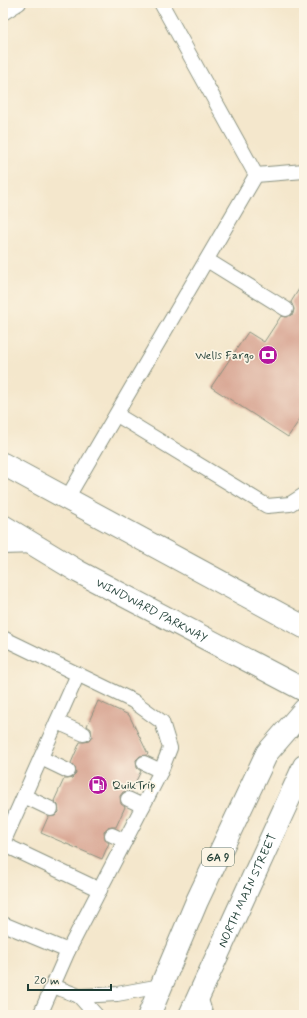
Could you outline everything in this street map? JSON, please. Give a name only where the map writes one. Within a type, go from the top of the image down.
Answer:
[{"type":"street","points":[[3,464],[66,500],[304,627]]},
{"type":"street","name":"WINDWARD PARKWAY","points":[[3,526],[78,572],[304,690]]},
{"type":"street","name":"GA 9","points":[[149,1015],[197,901],[267,753],[304,710]]},
{"type":"street","name":"NORTH MAIN STREET","points":[[190,1015],[304,766]]},
{"type":"lane","points":[[3,13],[19,3]]},
{"type":"lane","points":[[161,3],[256,175]]},
{"type":"lane","points":[[256,175],[304,171]]},
{"type":"lane","points":[[66,500],[256,175]]},
{"type":"lane","points":[[207,260],[286,309]]},
{"type":"lane","points":[[117,415],[267,506],[290,504],[304,495]]},
{"type":"lane","points":[[3,547],[36,546]]},
{"type":"lane","points":[[3,638],[133,701],[162,722],[170,748],[161,771],[143,806],[119,838],[100,890],[68,951],[40,1015]]},
{"type":"lane","points":[[78,674],[3,844],[100,890]]},
{"type":"lane","points":[[57,722],[84,734]]},
{"type":"lane","points":[[41,758],[68,771]]},
{"type":"lane","points":[[144,763],[161,771]]},
{"type":"lane","points":[[24,796],[51,809]]},
{"type":"lane","points":[[128,799],[143,806]]},
{"type":"lane","points":[[3,924],[68,951]]},
{"type":"lane","points":[[53,986],[79,996],[117,994],[161,986]]},
{"type":"lane","points":[[199,994],[206,1015]]},
{"type":"lane","points":[[79,996],[96,1015]]},
{"type":"building","name":"Wells Fargo","points":[[304,281],[304,413],[288,437],[211,387],[248,332],[264,342],[281,316],[286,317],[293,314],[294,309],[291,302]]},
{"type":"building","name":"QuikTrip","points":[[98,701],[129,715],[148,754],[140,756],[136,760],[137,768],[141,771],[131,791],[123,792],[120,796],[121,804],[125,807],[116,827],[107,828],[104,832],[105,840],[109,843],[102,859],[41,833],[48,817],[55,816],[59,812],[58,805],[54,801],[64,779],[72,778],[76,774],[75,767],[71,763],[80,742],[89,741],[92,737],[91,729],[87,726]]},
{"type":"place","name":"Wells Fargo","points":[[268,355]]},
{"type":"place","name":"QuikTrip","points":[[98,785]]}]
